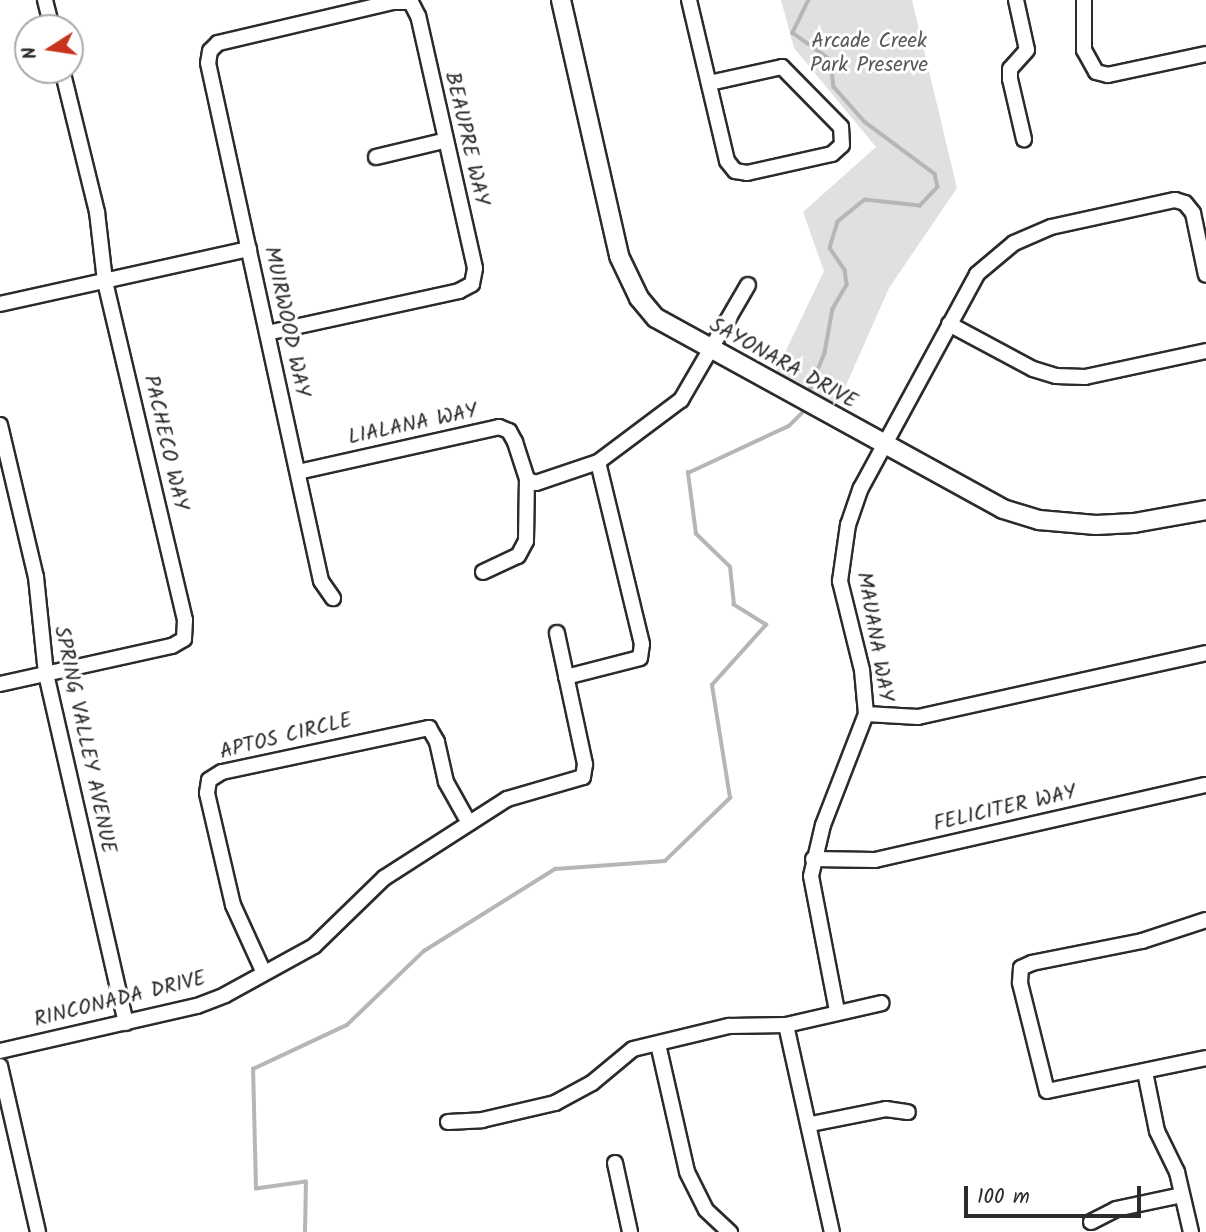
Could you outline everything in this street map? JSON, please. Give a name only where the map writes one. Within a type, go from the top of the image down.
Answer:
[{"type":"street","name":"SAYONARA DRIVE","points":[[561,0],[626,276],[656,318],[712,352],[1003,509],[1039,520],[1134,523],[1206,510]]},
{"type":"street","points":[[689,0],[727,161],[735,171],[747,173],[838,151],[844,133],[782,66],[709,83]]},
{"type":"street","points":[[1016,0],[1027,50],[1026,57],[1010,69],[1010,79],[1024,139]]},
{"type":"street","points":[[1084,0],[1084,50],[1097,72],[1108,75],[1206,54]]},
{"type":"street","name":"BEAUPRE WAY","points":[[210,51],[219,43],[393,2],[411,2],[418,16],[443,141],[475,268],[472,284],[459,291],[267,333]]},
{"type":"street","name":"MUIRWOOD WAY","points":[[210,51],[208,62],[321,581],[333,598]]},
{"type":"street","name":"PACHECO WAY","points":[[0,684],[184,639],[185,620],[105,281],[97,212],[65,84]]},
{"type":"street","points":[[376,157],[443,141]]},
{"type":"street","name":"MAUANA WAY","points":[[837,1011],[811,892],[813,859],[866,715],[862,670],[840,581],[848,526],[861,488],[977,274],[1028,234],[1175,200],[1185,203],[1193,213],[1206,275]]},
{"type":"street","points":[[0,304],[249,249]]},
{"type":"street","points":[[483,572],[518,556],[526,541],[527,480],[536,483],[597,462],[681,400],[712,352],[748,285]]},
{"type":"street","points":[[949,324],[1033,369],[1056,376],[1085,377],[1206,351]]},
{"type":"street","name":"SPRING VALLEY AVENUE","points":[[0,425],[36,577],[38,631],[46,674],[126,1023]]},
{"type":"street","name":"LIALANA WAY","points":[[298,472],[499,427],[509,431],[515,442],[527,480]]},
{"type":"street","points":[[566,677],[640,658],[642,644],[597,462]]},
{"type":"street","name":"RINCONADA DRIVE","points":[[0,1051],[197,1006],[314,946],[384,878],[507,799],[583,777],[585,764],[557,633]]},
{"type":"street","points":[[866,715],[918,717],[1206,653]]},
{"type":"street","name":"APTOS CIRCLE","points":[[264,973],[233,905],[208,793],[209,780],[222,772],[429,728],[437,742],[446,782],[469,823]]},
{"type":"street","name":"FELICITER WAY","points":[[813,859],[876,860],[1206,785]]},
{"type":"street","points":[[1206,920],[1142,940],[1021,968],[1047,1091],[1206,1058]]},
{"type":"street","points":[[448,1122],[482,1119],[555,1103],[592,1083],[633,1049],[729,1026],[786,1025],[837,1011],[882,1003]]},
{"type":"street","points":[[786,1025],[811,1124],[832,1232]]},
{"type":"street","points":[[658,1044],[687,1172],[706,1210],[730,1232]]},
{"type":"street","points":[[0,1066],[38,1232]]},
{"type":"street","points":[[1145,1072],[1157,1130],[1182,1195],[1191,1232]]},
{"type":"street","points":[[811,1124],[887,1110],[908,1112]]},
{"type":"street","points":[[615,1163],[631,1232]]},
{"type":"street","points":[[1091,1222],[1116,1209],[1182,1195]]},
{"type":"green space","name":"Arcade Creek Park Preserve","points":[[781,0],[912,0],[957,188],[889,288],[832,417],[770,384],[824,271],[803,212],[876,147],[794,48]]},
{"type":"waterway","points":[[809,0],[793,33],[831,60],[834,87],[865,122],[935,174],[938,187],[920,206],[865,200],[838,222],[830,248],[845,270],[847,285],[833,309],[825,353],[809,393]]},
{"type":"waterway","points":[[305,1232],[306,1182],[256,1189],[253,1069],[347,1025],[424,951],[555,869],[665,861],[730,798],[712,685],[766,625],[734,605],[730,567],[696,534],[688,473],[789,426],[802,413]]}]
